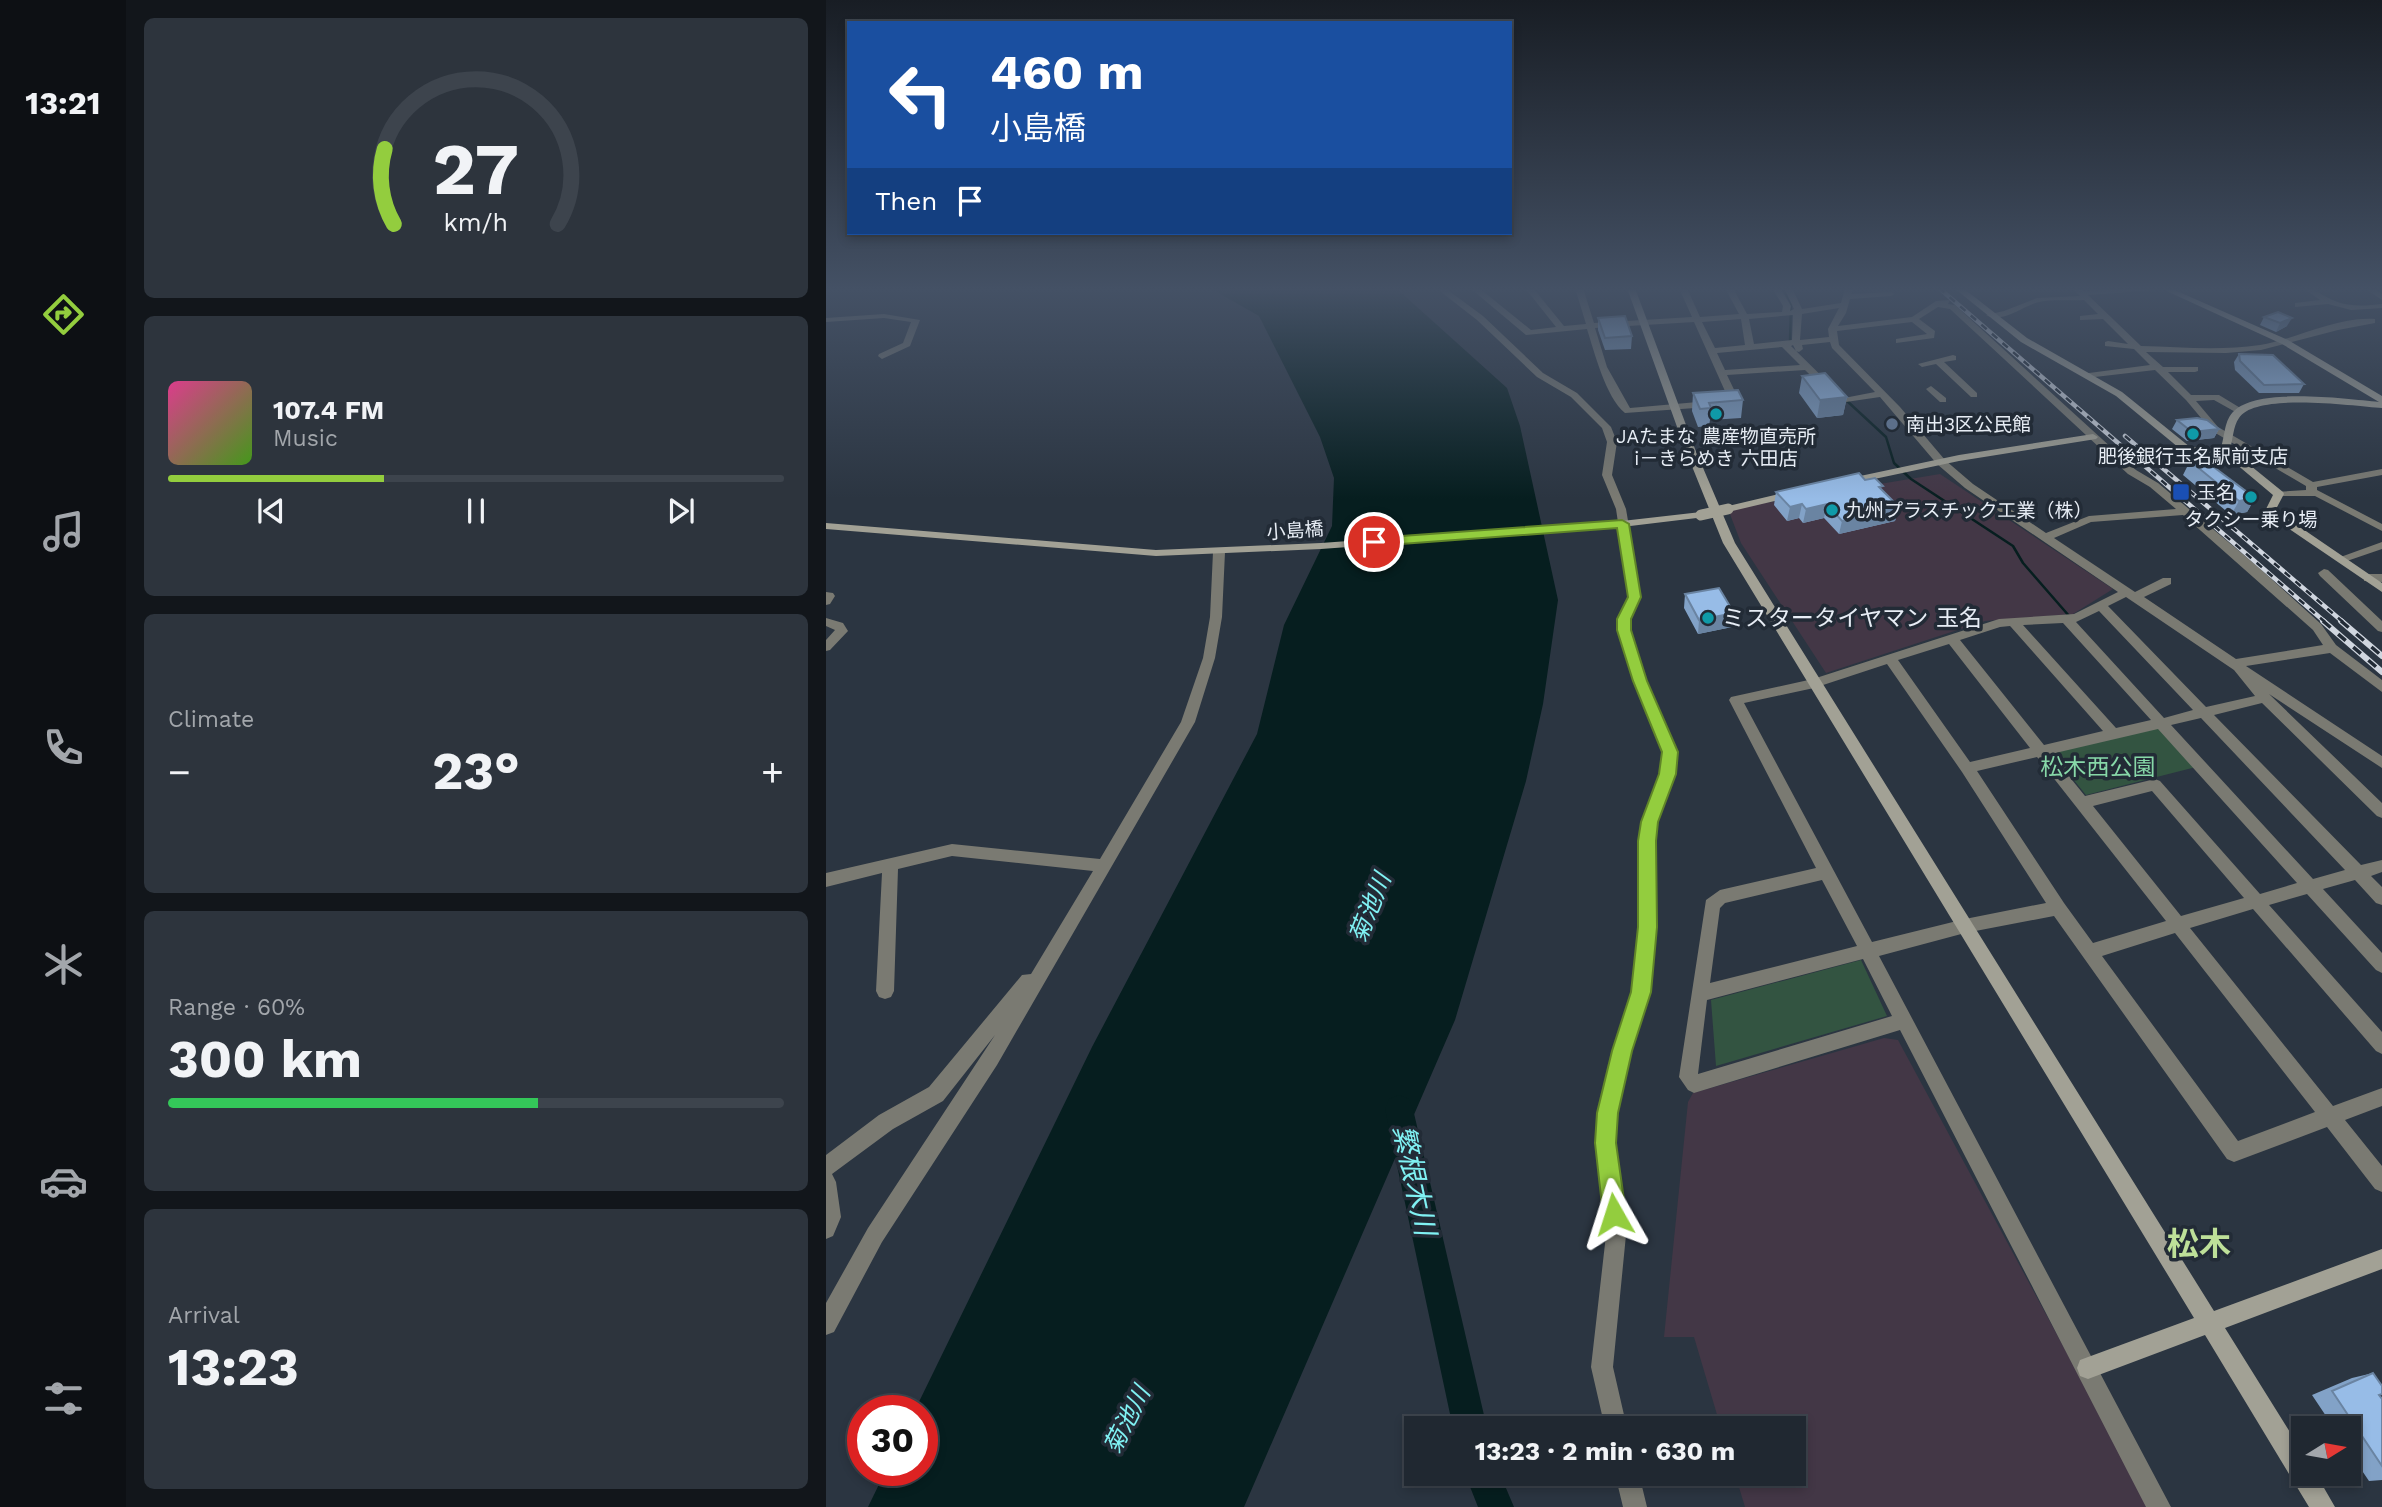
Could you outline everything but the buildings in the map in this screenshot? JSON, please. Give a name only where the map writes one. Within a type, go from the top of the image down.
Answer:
[{"type":"street","points":[[1521,358],[1532,369],[1574,395],[1606,427],[1612,442],[1608,475],[1621,509],[1618,524],[1634,597],[1624,619],[1624,630],[1640,681],[1670,752],[1667,774],[1649,822],[1648,927],[1641,992],[1622,1051],[1607,1113],[1605,1143],[1616,1235],[1602,1367],[1613,1416]]},
{"type":"street","points":[[1600,358],[1623,407],[1629,411],[1735,402],[1715,358]]},
{"type":"street","points":[[1657,358],[1730,543],[2323,1507]]},
{"type":"street","points":[[1802,358],[1842,401],[1882,394]]},
{"type":"street","points":[[1847,358],[1941,462],[1997,508],[2046,537],[2382,763]]},
{"type":"street","points":[[1922,364],[1940,358]]},
{"type":"street","points":[[1945,358],[1976,406]]},
{"type":"street","points":[[2008,358],[2093,437],[2276,589],[2317,627],[2332,648],[2382,687]]},
{"type":"street","points":[[2057,358],[2119,394],[2188,450],[2225,450],[2279,494],[2312,489],[2336,476],[2382,472]]},
{"type":"street","points":[[2147,358],[2189,398],[2215,429],[2312,489],[2382,527]]},
{"type":"street","points":[[2312,358],[2382,402]]},
{"type":"street","points":[[2089,376],[2158,369],[2195,369]]},
{"type":"street","points":[[1722,373],[1812,370]]},
{"type":"street","points":[[1931,389],[1945,403]]},
{"type":"street","points":[[2189,398],[2216,397],[2239,411]]},
{"type":"street","points":[[2225,450],[2233,417],[2248,405],[2276,400],[2382,402]]},
{"type":"street","points":[[1833,485],[1941,462],[2093,437]]},
{"type":"street","name":"小島橋","points":[[826,526],[1107,552],[1224,551],[1618,524],[1701,514],[1807,491]]},
{"type":"street","points":[[2279,494],[2271,509],[2274,514],[2382,588]]},
{"type":"street","points":[[2046,537],[2089,519],[2185,512]]},
{"type":"street","points":[[2367,520],[2382,512]]},
{"type":"street","points":[[2341,559],[2382,545]]},
{"type":"street","points":[[826,1324],[875,1234],[991,1059],[1188,722],[1209,658],[1224,551]]},
{"type":"street","points":[[2324,573],[2382,628]]},
{"type":"street","points":[[2368,579],[2382,578]]},
{"type":"street","points":[[2159,1507],[2088,1368],[1824,873],[1736,700],[1814,683],[1999,624],[2071,619],[2167,581]]},
{"type":"street","points":[[826,596],[826,601]]},
{"type":"street","points":[[2101,606],[2382,898]]},
{"type":"street","points":[[2071,619],[2315,884],[2382,965]]},
{"type":"street","points":[[826,622],[839,626],[842,631],[826,647]]},
{"type":"street","points":[[2015,624],[2112,733]]},
{"type":"street","points":[[1951,638],[2382,1182]]},
{"type":"street","points":[[2235,663],[2332,648]]},
{"type":"street","points":[[1890,658],[1967,768],[2058,908],[2234,1152],[2382,1097]]},
{"type":"street","points":[[2235,663],[2265,698],[2382,812]]},
{"type":"street","points":[[1967,768],[2265,698]]},
{"type":"street","points":[[2082,803],[2155,785],[2382,1045]]},
{"type":"street","points":[[826,880],[952,849],[1105,866]]},
{"type":"street","points":[[885,991],[890,865]]},
{"type":"street","points":[[2090,953],[2179,923],[2382,866]]},
{"type":"street","points":[[1824,873],[1720,897],[1712,905],[1688,1077],[1694,1084],[1903,1021]]},
{"type":"street","points":[[1699,994],[1965,926],[2058,908]]},
{"type":"street","points":[[826,1167],[886,1122],[936,1094],[1024,985],[1038,975]]},
{"type":"street","points":[[826,1182],[831,1217],[826,1229]]},
{"type":"street","points":[[2088,1368],[2382,1259]]},
{"type":"street","points":[[1630,1486],[1635,1507]]},
{"type":"shaded area","points":[[1940,474],[2113,589],[2073,614],[1985,621],[1826,673],[1741,543],[1728,509]]},
{"type":"shaded area","points":[[1884,1038],[1898,1040],[2150,1507],[1745,1507],[1739,1486],[1806,1486],[1806,1416],[1717,1416],[1694,1337],[1664,1337],[1688,1102],[1693,1093]]},
{"type":"green space","name":"松木西公園","points":[[2159,728],[2196,767],[2086,795],[2052,753]]},
{"type":"green space","points":[[1861,960],[1887,1016],[1716,1066],[1711,1000]]},
{"type":"water","name":"菊池川","points":[[1280,358],[1474,358],[1507,388],[1520,426],[1558,600],[1543,704],[1526,781],[1455,1020],[1244,1507],[868,1507],[878,1486],[938,1486],[938,1395],[922,1395],[1092,1047],[1257,734],[1284,625],[1332,526],[1334,478],[1320,437]]},
{"type":"waterway","points":[[1846,400],[1886,437],[1894,463],[1911,479],[2013,546],[2023,563],[2070,617]]},
{"type":"waterway","name":"繁根木川","points":[[1399,1109],[1467,1416]]},
{"type":"waterway","name":"繁根木川","points":[[1488,1486],[1496,1507]]},
{"type":"railway","points":[[2020,358],[2325,622]]},
{"type":"railway","points":[[2125,436],[2343,622]]},
{"type":"railway","points":[[2323,621],[2382,672]]},
{"type":"railway","points":[[2341,621],[2382,656]]},
{"type":"place","name":"JAたまな 農産物直売所 i－きらめき 六田店","points":[[1716,414]]},
{"type":"place","name":"南出3区公民館","points":[[1892,424]]},
{"type":"place","name":"肥後銀行玉名駅前支店","points":[[2193,434]]},
{"type":"place","name":"玉名","points":[[2181,492]]},
{"type":"place","name":"タクシー乗り場","points":[[2251,497]]},
{"type":"place","name":"九州プラスチック工業（株）","points":[[1832,510]]},
{"type":"place","name":"ミスタータイヤマン 玉名","points":[[1708,618]]},
{"type":"district","name":"松木","points":[[2199,1244]]},
{"type":"route","points":[[1374,542],[1622,524],[1634,597],[1624,619],[1624,630],[1640,681],[1670,752],[1667,774],[1649,822],[1647,951],[1641,992],[1622,1051],[1607,1113],[1605,1143],[1614,1214]]}]
